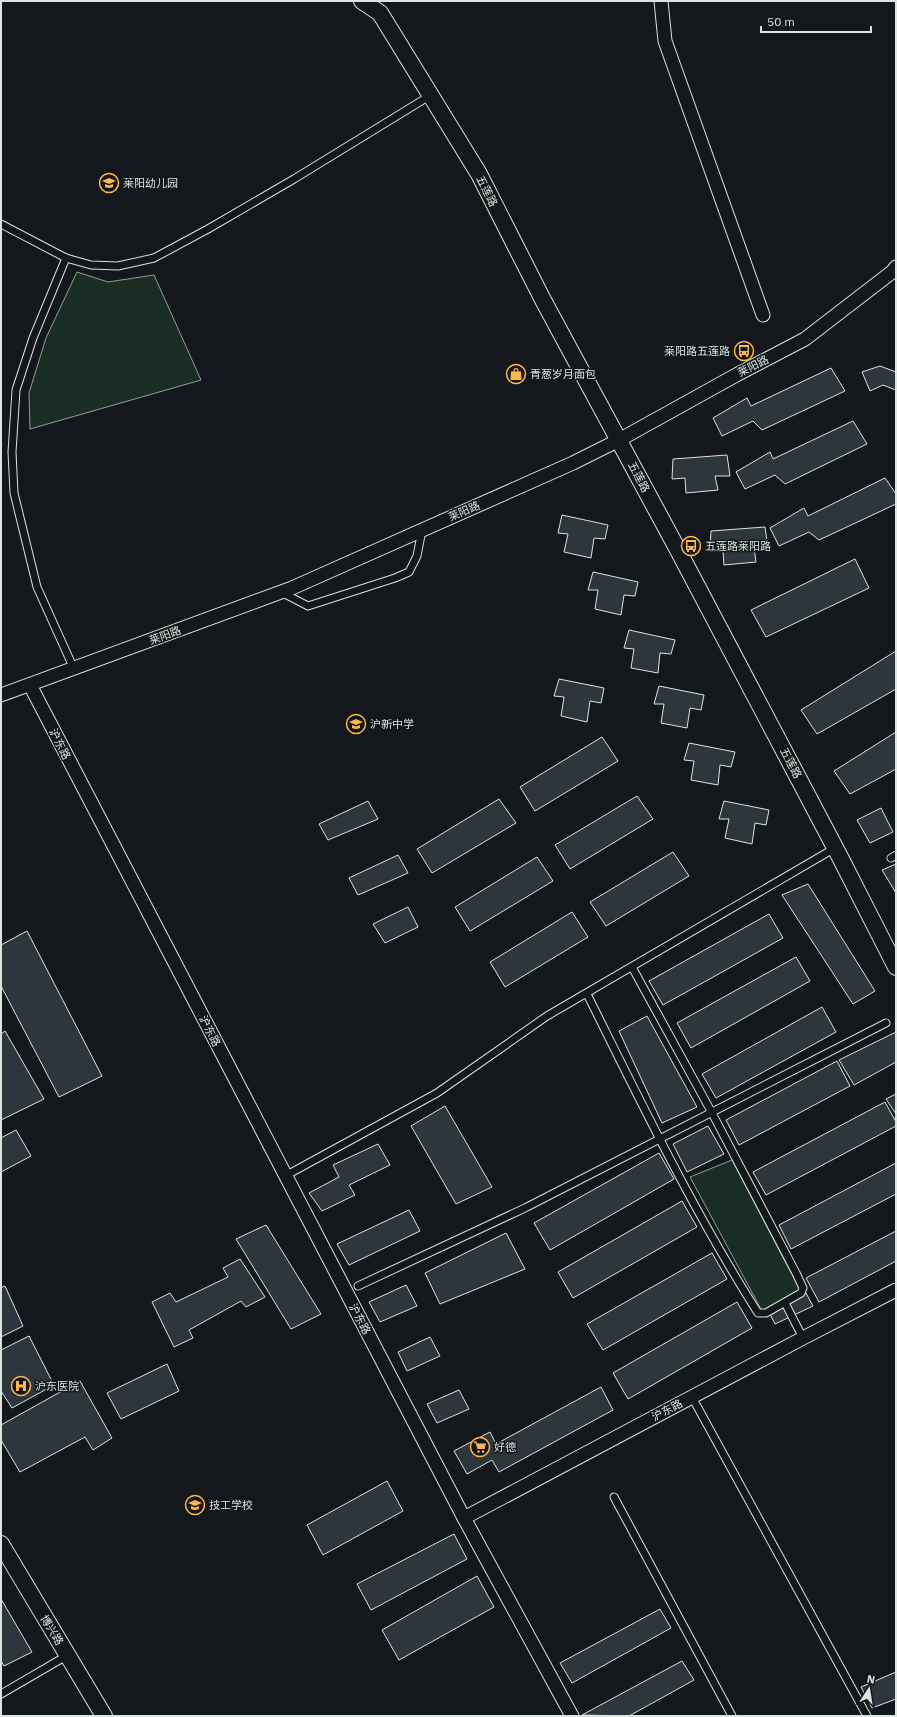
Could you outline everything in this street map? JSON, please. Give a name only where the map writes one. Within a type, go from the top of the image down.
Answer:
[{"type":"street","name":"五莲路","points":[[362,1],[380,13],[479,174],[543,300],[619,440],[835,848],[896,967]]},
{"type":"street","points":[[661,1],[665,41],[763,316]]},
{"type":"street","name":"莱阳路","points":[[1,695],[281,592],[371,554],[573,463],[619,440],[738,374],[806,339],[892,272],[896,267]]},
{"type":"street","name":"沪东路","points":[[30,685],[464,1518],[896,1290]]},
{"type":"street","points":[[464,1518],[572,1716]]},
{"type":"street","name":"博兴路","points":[[1,1544],[104,1716]]},
{"type":"lane","points":[[1,224],[66,258],[91,265],[118,266],[154,258],[208,229],[294,179],[430,95]]},
{"type":"lane","points":[[66,258],[33,338],[16,390],[12,452],[14,493],[37,586],[74,669]]},
{"type":"lane","points":[[281,592],[308,606],[395,578],[409,572],[417,556],[422,530]]},
{"type":"lane","points":[[285,1176],[436,1092],[547,1016],[835,848]]},
{"type":"lane","points":[[587,994],[660,1140],[758,1313],[766,1313],[801,1293],[803,1288],[712,1113],[632,967]]},
{"type":"lane","points":[[358,1286],[525,1208],[886,1023]]},
{"type":"lane","points":[[784,1303],[803,1338]]},
{"type":"lane","points":[[692,1397],[867,1716]]},
{"type":"lane","points":[[614,1497],[732,1716]]},
{"type":"lane","points":[[1,1694],[68,1655]]},
{"type":"green space","points":[[77,272],[108,282],[154,275],[201,380],[30,429],[29,393],[46,338]]},
{"type":"green space","points":[[732,1160],[800,1290],[762,1311],[690,1177]]},
{"type":"building","points":[[880,366],[896,372],[896,390],[883,385],[870,391],[862,372]]},
{"type":"building","points":[[831,368],[845,391],[762,430],[753,421],[722,436],[713,418],[747,398],[751,406]]},
{"type":"building","points":[[853,421],[867,444],[785,484],[775,475],[745,489],[736,472],[770,452],[773,459]]},
{"type":"building","points":[[727,455],[730,476],[715,476],[718,490],[686,493],[685,478],[672,479],[673,459]]},
{"type":"building","points":[[885,478],[896,494],[896,504],[819,540],[809,532],[779,546],[770,528],[804,508],[808,516]]},
{"type":"building","points":[[562,515],[608,525],[605,539],[594,538],[591,558],[564,552],[568,534],[558,533]]},
{"type":"building","points":[[765,527],[768,548],[754,548],[756,562],[724,565],[723,551],[710,551],[711,531]]},
{"type":"building","points":[[855,559],[869,588],[766,637],[751,610]]},
{"type":"building","points":[[593,572],[638,582],[635,596],[624,595],[621,615],[595,609],[598,590],[588,590]]},
{"type":"building","points":[[629,630],[675,640],[671,654],[660,653],[658,673],[631,668],[634,649],[624,648]]},
{"type":"building","points":[[896,651],[896,689],[817,734],[801,710]]},
{"type":"building","points":[[559,679],[604,688],[601,703],[590,701],[587,722],[561,716],[564,697],[554,696]]},
{"type":"building","points":[[659,686],[704,695],[701,710],[690,708],[687,728],[661,723],[664,704],[654,704]]},
{"type":"building","points":[[896,732],[896,769],[850,794],[834,771]]},
{"type":"building","points":[[602,737],[618,761],[535,811],[520,787]]},
{"type":"building","points":[[689,743],[735,752],[731,767],[720,765],[718,785],[691,780],[694,761],[684,760]]},
{"type":"building","points":[[637,796],[653,819],[570,869],[555,845]]},
{"type":"building","points":[[499,799],[516,823],[432,873],[417,849]]},
{"type":"building","points":[[368,801],[378,819],[328,840],[319,824]]},
{"type":"building","points":[[724,801],[769,810],[766,825],[755,823],[752,844],[725,838],[729,819],[719,819]]},
{"type":"building","points":[[881,808],[893,832],[870,843],[857,820]]},
{"type":"building","points":[[673,852],[689,876],[606,926],[590,902]]},
{"type":"building","points":[[398,855],[408,873],[358,895],[349,878]]},
{"type":"building","points":[[537,857],[553,881],[470,931],[455,907]]},
{"type":"building","points":[[896,864],[896,893],[882,870]]},
{"type":"building","points":[[808,884],[875,991],[853,1004],[782,895]]},
{"type":"building","points":[[408,907],[418,927],[385,943],[373,924]]},
{"type":"building","points":[[572,912],[588,937],[505,987],[490,962]]},
{"type":"building","points":[[769,914],[783,938],[663,1005],[649,981]]},
{"type":"building","points":[[27,931],[102,1076],[59,1097],[1,986],[1,945]]},
{"type":"building","points":[[796,957],[810,981],[691,1048],[677,1023]]},
{"type":"building","points":[[822,1007],[836,1032],[716,1098],[702,1074]]},
{"type":"building","points":[[647,1016],[697,1107],[662,1123],[619,1031]]},
{"type":"building","points":[[5,1031],[44,1099],[1,1120],[1,1034]]},
{"type":"building","points":[[896,1032],[896,1062],[854,1085],[839,1060]]},
{"type":"building","points":[[837,1061],[850,1086],[739,1145],[726,1120]]},
{"type":"building","points":[[896,1094],[896,1114],[886,1099]]},
{"type":"building","points":[[885,1102],[896,1122],[896,1126],[766,1195],[753,1172]]},
{"type":"building","points":[[445,1106],[492,1187],[456,1204],[411,1126]]},
{"type":"building","points":[[708,1126],[724,1154],[687,1172],[673,1144]]},
{"type":"building","points":[[16,1130],[31,1156],[1,1172],[1,1138]]},
{"type":"building","points":[[378,1144],[390,1165],[349,1185],[355,1195],[322,1211],[309,1193],[339,1177],[333,1165]]},
{"type":"building","points":[[659,1153],[674,1179],[550,1250],[534,1223]]},
{"type":"building","points":[[896,1163],[896,1194],[791,1249],[779,1225]]},
{"type":"building","points":[[682,1201],[697,1227],[573,1298],[558,1272]]},
{"type":"building","points":[[409,1210],[420,1231],[349,1265],[337,1244]]},
{"type":"building","points":[[266,1225],[321,1314],[291,1329],[236,1239]]},
{"type":"building","points":[[896,1231],[896,1261],[819,1302],[806,1278]]},
{"type":"building","points":[[506,1233],[525,1269],[440,1304],[425,1273]]},
{"type":"building","points":[[712,1253],[727,1279],[603,1350],[587,1324]]},
{"type":"building","points":[[240,1259],[265,1297],[246,1307],[241,1301],[189,1330],[193,1338],[174,1347],[152,1302],[170,1293],[176,1302],[228,1277],[223,1268]]},
{"type":"building","points":[[406,1285],[417,1306],[380,1322],[369,1302]]},
{"type":"building","points":[[5,1286],[23,1326],[1,1337],[1,1288]]},
{"type":"building","points":[[806,1293],[813,1306],[775,1324],[770,1314]]},
{"type":"building","points":[[737,1302],[752,1328],[628,1399],[613,1373]]},
{"type":"building","points":[[29,1336],[54,1385],[12,1408],[1,1391],[1,1350]]},
{"type":"building","points":[[430,1337],[440,1356],[407,1371],[398,1352]]},
{"type":"building","points":[[167,1364],[179,1391],[121,1419],[107,1393]]},
{"type":"building","points":[[80,1381],[112,1438],[93,1450],[85,1437],[20,1472],[1,1440],[1,1425]]},
{"type":"building","points":[[601,1387],[613,1410],[499,1472],[492,1460],[467,1474],[454,1451],[490,1432],[496,1444]]},
{"type":"building","points":[[459,1390],[469,1409],[437,1423],[427,1404]]},
{"type":"building","points":[[387,1481],[403,1511],[323,1555],[307,1525]]},
{"type":"building","points":[[454,1534],[467,1559],[371,1610],[357,1584]]},
{"type":"building","points":[[477,1576],[494,1607],[399,1660],[382,1630]]},
{"type":"building","points":[[1,1599],[32,1652],[4,1666],[1,1661]]},
{"type":"building","points":[[660,1609],[671,1628],[572,1683],[560,1663]]},
{"type":"building","points":[[682,1661],[694,1680],[629,1716],[582,1715]]},
{"type":"building","points":[[896,1672],[896,1699],[872,1708],[861,1687]]},
{"type":"place","name":"莱阳幼儿园","points":[[109,183]]},
{"type":"place","name":"莱阳路五莲路","points":[[744,351]]},
{"type":"place","name":"青葱岁月面包","points":[[516,374]]},
{"type":"place","name":"五莲路莱阳路","points":[[691,546]]},
{"type":"place","name":"沪新中学","points":[[356,724]]},
{"type":"place","name":"沪东医院","points":[[21,1386]]},
{"type":"place","name":"好德","points":[[480,1447]]},
{"type":"place","name":"技工学校","points":[[195,1505]]}]
